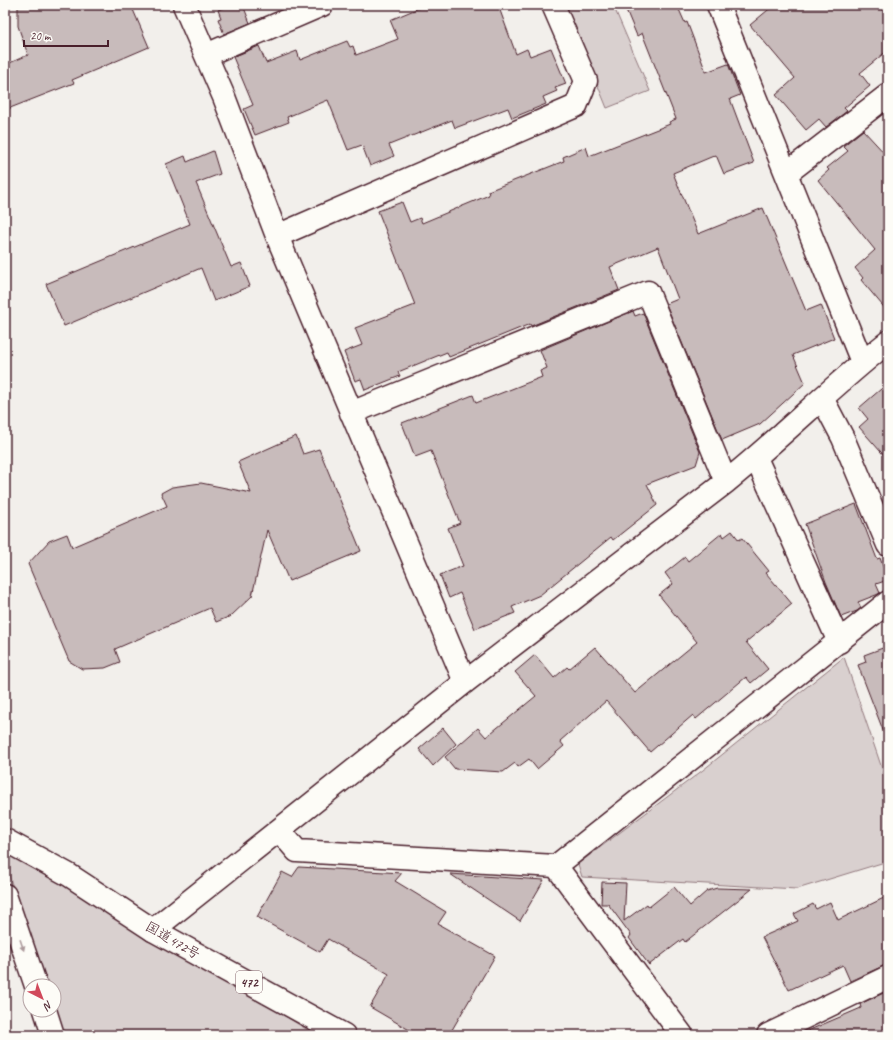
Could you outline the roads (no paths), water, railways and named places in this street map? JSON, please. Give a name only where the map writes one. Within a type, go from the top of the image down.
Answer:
[{"type":"main road","points":[[184,5],[224,97],[277,236],[464,682]]},
{"type":"main road","points":[[206,55],[322,5]]},
{"type":"main road","points":[[277,236],[576,106],[586,81],[553,5]]},
{"type":"main road","points":[[718,5],[862,362]]},
{"type":"main road","points":[[787,173],[888,95]]},
{"type":"main road","points":[[351,413],[648,292],[726,482]]},
{"type":"main road","points":[[153,930],[464,682],[756,458],[862,362],[888,342]]},
{"type":"main road","points":[[822,398],[844,438],[888,545]]},
{"type":"main road","points":[[756,458],[839,642]]},
{"type":"main road","points":[[279,830],[297,851],[556,866],[888,602]]},
{"type":"main road","name":"国道472号","points":[[5,840],[69,875],[153,930],[344,1035]]},
{"type":"main road","points":[[556,866],[682,1035]]},
{"type":"main road","points":[[5,895],[33,978]]},
{"type":"main road","points":[[768,1035],[888,977]]},
{"type":"main road","points":[[48,1018],[53,1035]]}]
